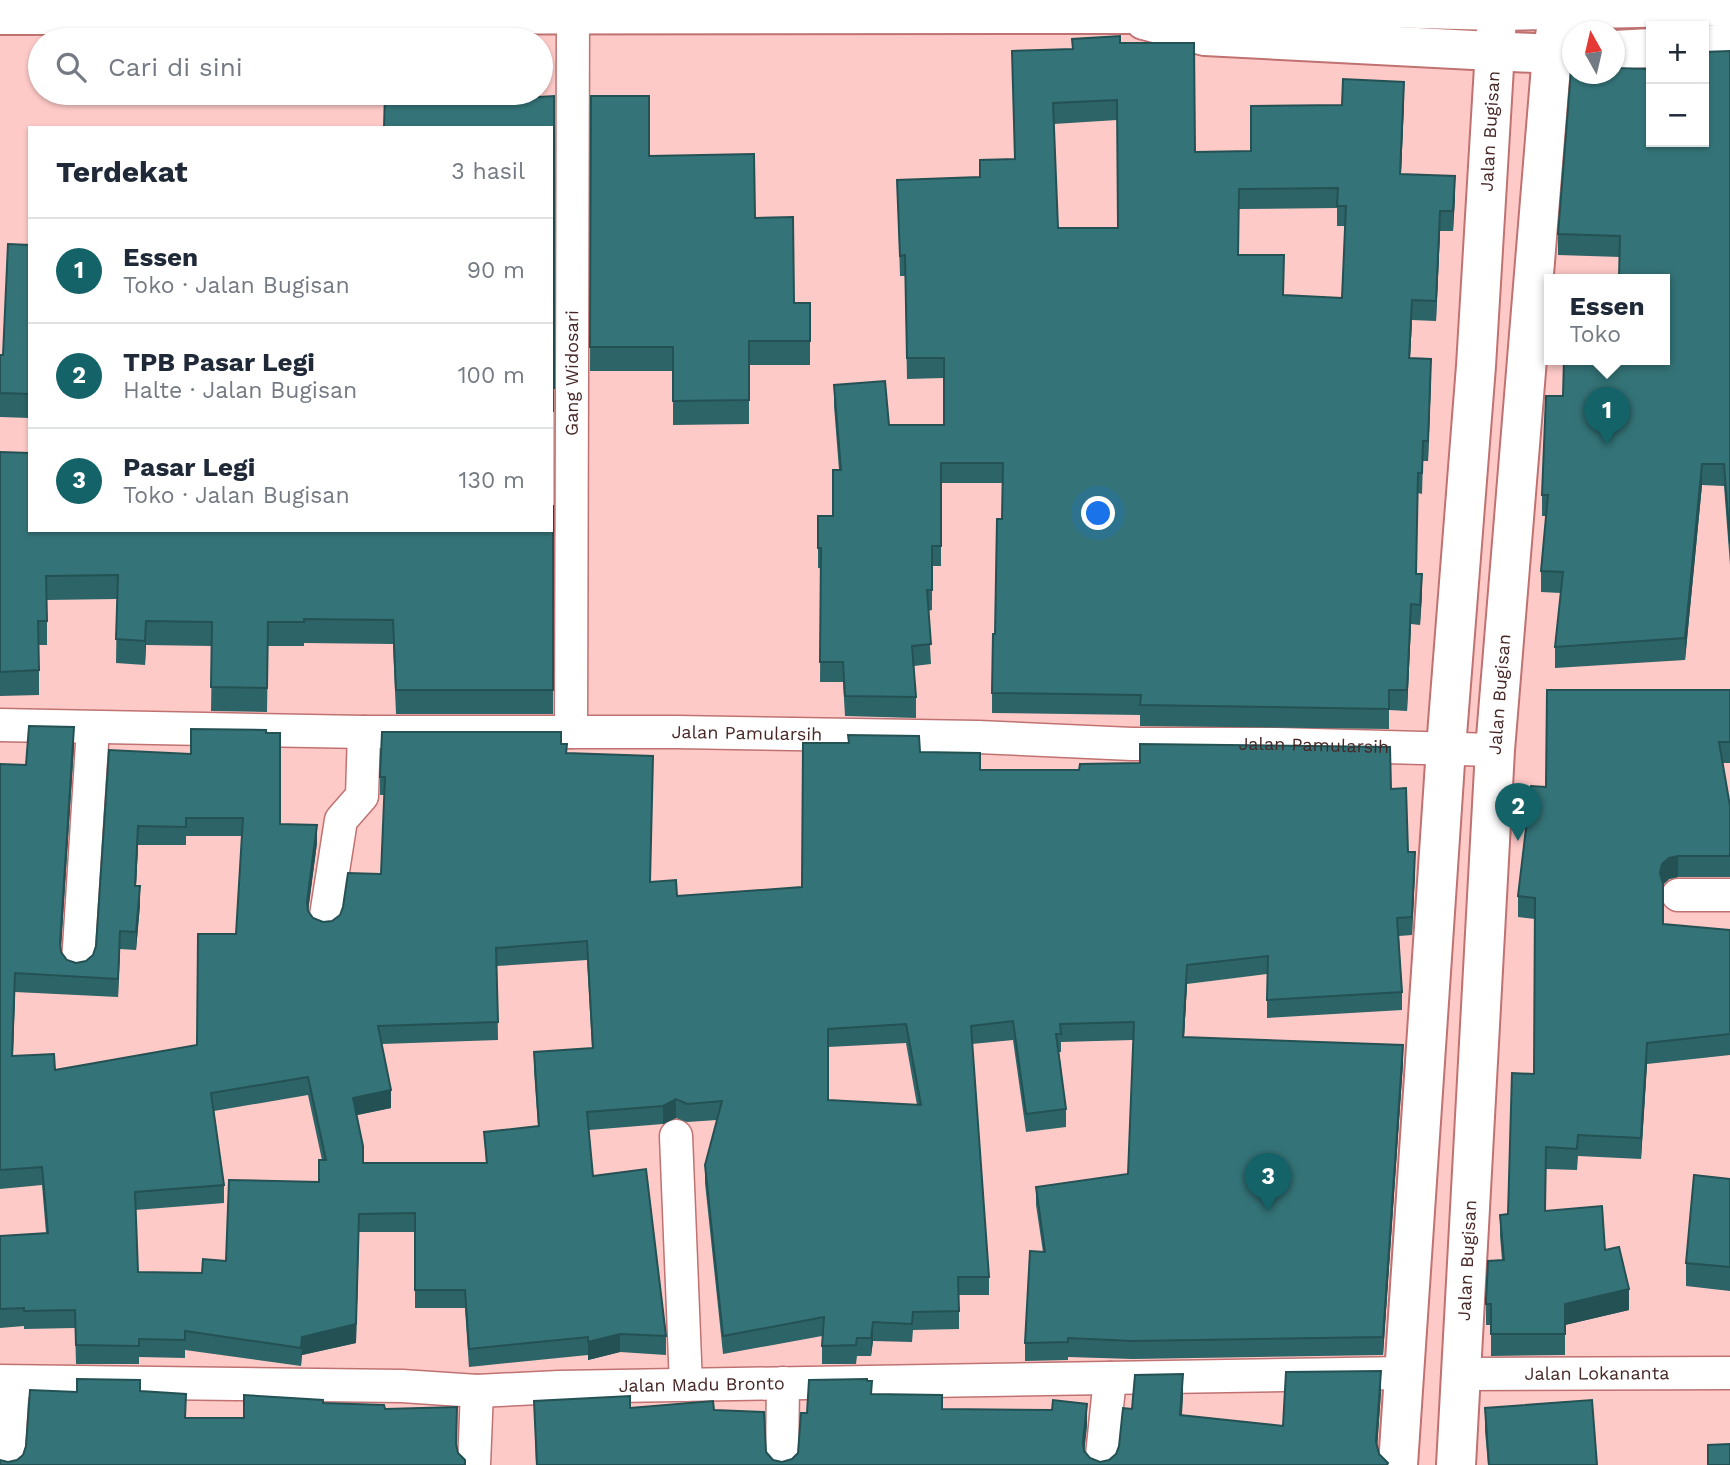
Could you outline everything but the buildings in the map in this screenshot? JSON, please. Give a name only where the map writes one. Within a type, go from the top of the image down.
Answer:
[{"type":"main road","points":[[0,15],[573,14],[642,7],[1126,14],[1232,4],[1730,6]]},
{"type":"main road","name":"Jalan Bugisan","points":[[1398,1465],[1446,748],[1476,366],[1497,5]]},
{"type":"main road","name":"Jalan Bugisan","points":[[1456,1465],[1495,750],[1562,53],[1560,5]]},
{"type":"main road","points":[[1126,14],[1205,36],[1562,53]]},
{"type":"main road","points":[[1709,45],[1730,43]]},
{"type":"main road","points":[[1625,49],[1646,48]]},
{"type":"main road","points":[[1405,1373],[1462,1374]]},
{"type":"street","name":"Gang Widosari","points":[[571,732],[573,14]]},
{"type":"street","name":"Jalan Pamularsih","points":[[0,725],[364,732],[978,737],[1132,744],[1495,750]]},
{"type":"street","points":[[78,963],[93,728]]},
{"type":"street","points":[[325,922],[341,820],[362,796],[364,732]]},
{"type":"street","points":[[1678,895],[1730,895]]},
{"type":"street","points":[[676,1136],[685,1385]]},
{"type":"street","name":"Jalan Madu Bronto","points":[[6,1381],[402,1386],[477,1391],[1405,1373]]},
{"type":"street","name":"Jalan Lokananta","points":[[1462,1374],[1730,1373]]},
{"type":"street","points":[[1101,1465],[1110,1378]]},
{"type":"street","points":[[6,1381],[8,1465]]},
{"type":"street","points":[[782,1465],[783,1383]]},
{"type":"street","points":[[474,1465],[477,1391]]},
{"type":"place","name":"Essen","points":[[1607,445]]},
{"type":"place","name":"TPB Pasar Legi","points":[[1518,841]]},
{"type":"place","name":"Pasar Legi","points":[[1268,1211]]}]
